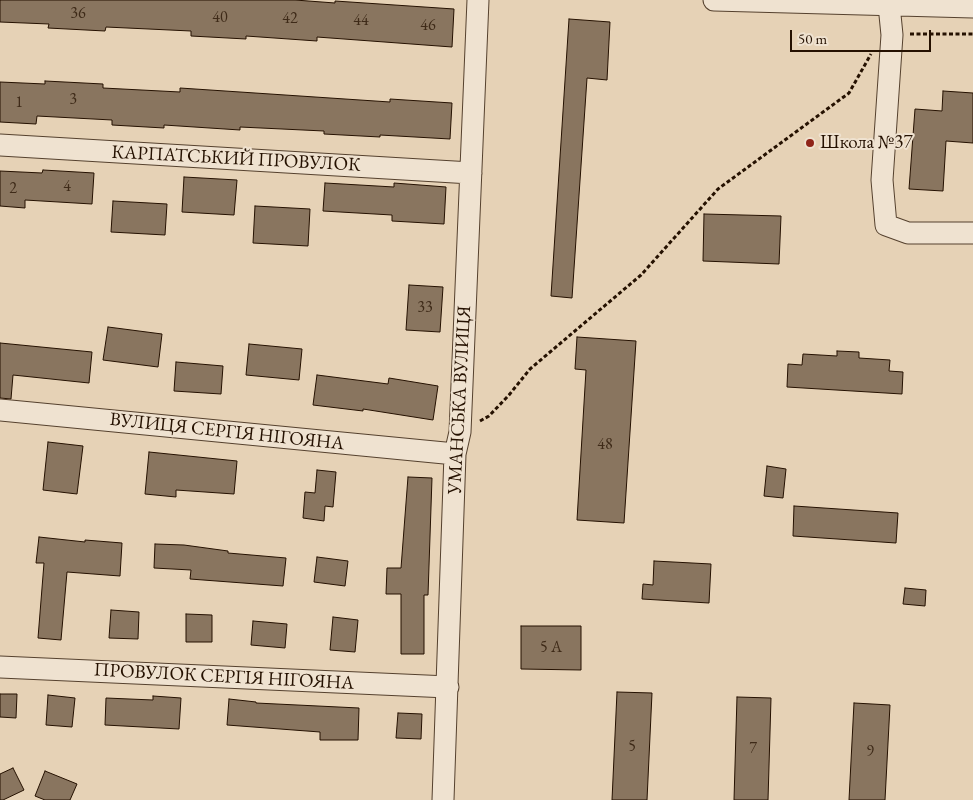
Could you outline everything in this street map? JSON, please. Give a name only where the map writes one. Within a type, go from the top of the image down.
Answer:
[{"type":"street","name":"УМАНСЬКА ВУЛИЦЯ","points":[[443,800],[455,454],[460,432],[478,0]]},
{"type":"street","points":[[714,0],[973,7]]},
{"type":"street","points":[[889,5],[892,35],[882,180],[886,225],[908,234],[973,232]]},
{"type":"street","name":"КАРПАТСЬКИЙ ПРОВУЛОК","points":[[0,145],[471,173]]},
{"type":"street","name":"ВУЛИЦЯ СЕРГІЯ НІГОЯНА","points":[[0,410],[455,454]]},
{"type":"street","name":"ПРОВУЛОК СЕРГІЯ НІГОЯНА","points":[[0,667],[448,687]]},
{"type":"path","points":[[460,432],[489,416],[530,369],[641,275],[718,189],[849,93],[869,56],[892,35],[973,34]]},
{"type":"building","points":[[0,0],[295,0],[454,9],[452,47],[317,37],[317,41],[246,36],[246,39],[191,36],[191,31],[106,27],[105,31],[48,28],[49,24],[0,22]]},
{"type":"building","points":[[569,19],[610,22],[607,80],[587,78],[572,298],[551,296]]},
{"type":"building","points":[[45,81],[103,84],[103,88],[180,92],[180,88],[390,102],[390,99],[452,103],[450,139],[324,134],[324,131],[240,127],[240,130],[164,125],[164,128],[112,125],[112,120],[37,116],[36,124],[0,122],[0,82],[45,84]]},
{"type":"building","points":[[943,91],[973,93],[973,143],[946,141],[943,191],[909,189],[915,109],[942,111]]},
{"type":"building","points":[[43,170],[94,173],[92,204],[25,200],[25,208],[0,206],[0,171],[42,173]]},
{"type":"building","points":[[184,177],[237,180],[234,215],[182,212]]},
{"type":"building","points":[[325,183],[394,187],[394,183],[446,187],[444,224],[392,221],[392,215],[323,211]]},
{"type":"building","points":[[113,201],[167,204],[165,235],[111,232]]},
{"type":"building","points":[[255,206],[310,209],[308,246],[253,243]]},
{"type":"building","points":[[704,214],[781,216],[779,264],[703,261]]},
{"type":"building","points":[[409,285],[443,287],[440,332],[406,330]]},
{"type":"building","points":[[108,327],[162,334],[158,367],[103,360]]},
{"type":"building","points":[[577,337],[636,341],[624,523],[577,520],[586,370],[575,369]]},
{"type":"building","points":[[0,343],[92,352],[89,383],[13,375],[11,399],[0,398]]},
{"type":"building","points":[[249,344],[302,349],[299,380],[246,375]]},
{"type":"building","points":[[837,351],[859,352],[859,358],[890,360],[889,371],[903,372],[902,394],[787,387],[788,364],[802,365],[803,354],[837,356]]},
{"type":"building","points":[[176,362],[223,366],[221,394],[174,391]]},
{"type":"building","points":[[317,375],[388,384],[389,378],[438,386],[433,420],[363,409],[363,411],[313,405]]},
{"type":"building","points":[[48,442],[83,446],[77,494],[43,490]]},
{"type":"building","points":[[149,452],[237,461],[234,494],[176,490],[176,497],[145,494]]},
{"type":"building","points":[[767,466],[786,469],[783,498],[764,496]]},
{"type":"building","points":[[317,470],[336,472],[333,507],[325,506],[324,521],[303,518],[305,492],[315,493]]},
{"type":"building","points":[[408,477],[432,478],[428,595],[424,595],[424,654],[401,654],[401,594],[386,594],[387,568],[401,568]]},
{"type":"building","points":[[794,506],[898,513],[896,543],[793,536]]},
{"type":"building","points":[[39,537],[85,542],[85,540],[122,543],[120,576],[67,572],[61,640],[38,638],[44,563],[36,563]]},
{"type":"building","points":[[155,544],[184,545],[228,551],[228,553],[286,558],[283,586],[190,579],[191,570],[154,568]]},
{"type":"building","points":[[317,557],[348,561],[345,586],[314,582]]},
{"type":"building","points":[[654,561],[711,564],[709,603],[642,599],[643,584],[653,585]]},
{"type":"building","points":[[905,588],[926,590],[925,606],[903,604]]},
{"type":"building","points":[[111,610],[139,612],[138,639],[109,638]]},
{"type":"building","points":[[186,614],[212,615],[212,642],[186,642]]},
{"type":"building","points":[[333,617],[358,620],[355,652],[330,650]]},
{"type":"building","points":[[253,621],[287,624],[285,648],[251,645]]},
{"type":"building","points":[[521,626],[581,626],[581,670],[521,669]]},
{"type":"building","points":[[617,692],[652,693],[647,800],[612,800]]},
{"type":"building","points":[[0,694],[17,694],[16,718],[0,717]]},
{"type":"building","points":[[48,695],[75,698],[72,727],[46,725]]},
{"type":"building","points":[[153,696],[181,698],[179,729],[105,725],[106,698],[153,700]]},
{"type":"building","points":[[737,697],[771,698],[768,800],[734,800]]},
{"type":"building","points":[[229,699],[256,703],[359,708],[358,740],[320,740],[320,732],[227,725]]},
{"type":"building","points":[[854,703],[890,705],[885,800],[849,800]]},
{"type":"building","points":[[398,713],[422,714],[421,739],[396,738]]},
{"type":"building","points":[[13,768],[24,790],[0,800],[0,774]]},
{"type":"building","points":[[45,771],[77,784],[70,800],[45,800],[35,796]]},
{"type":"place","name":"Школа №37","points":[[810,143]]}]
